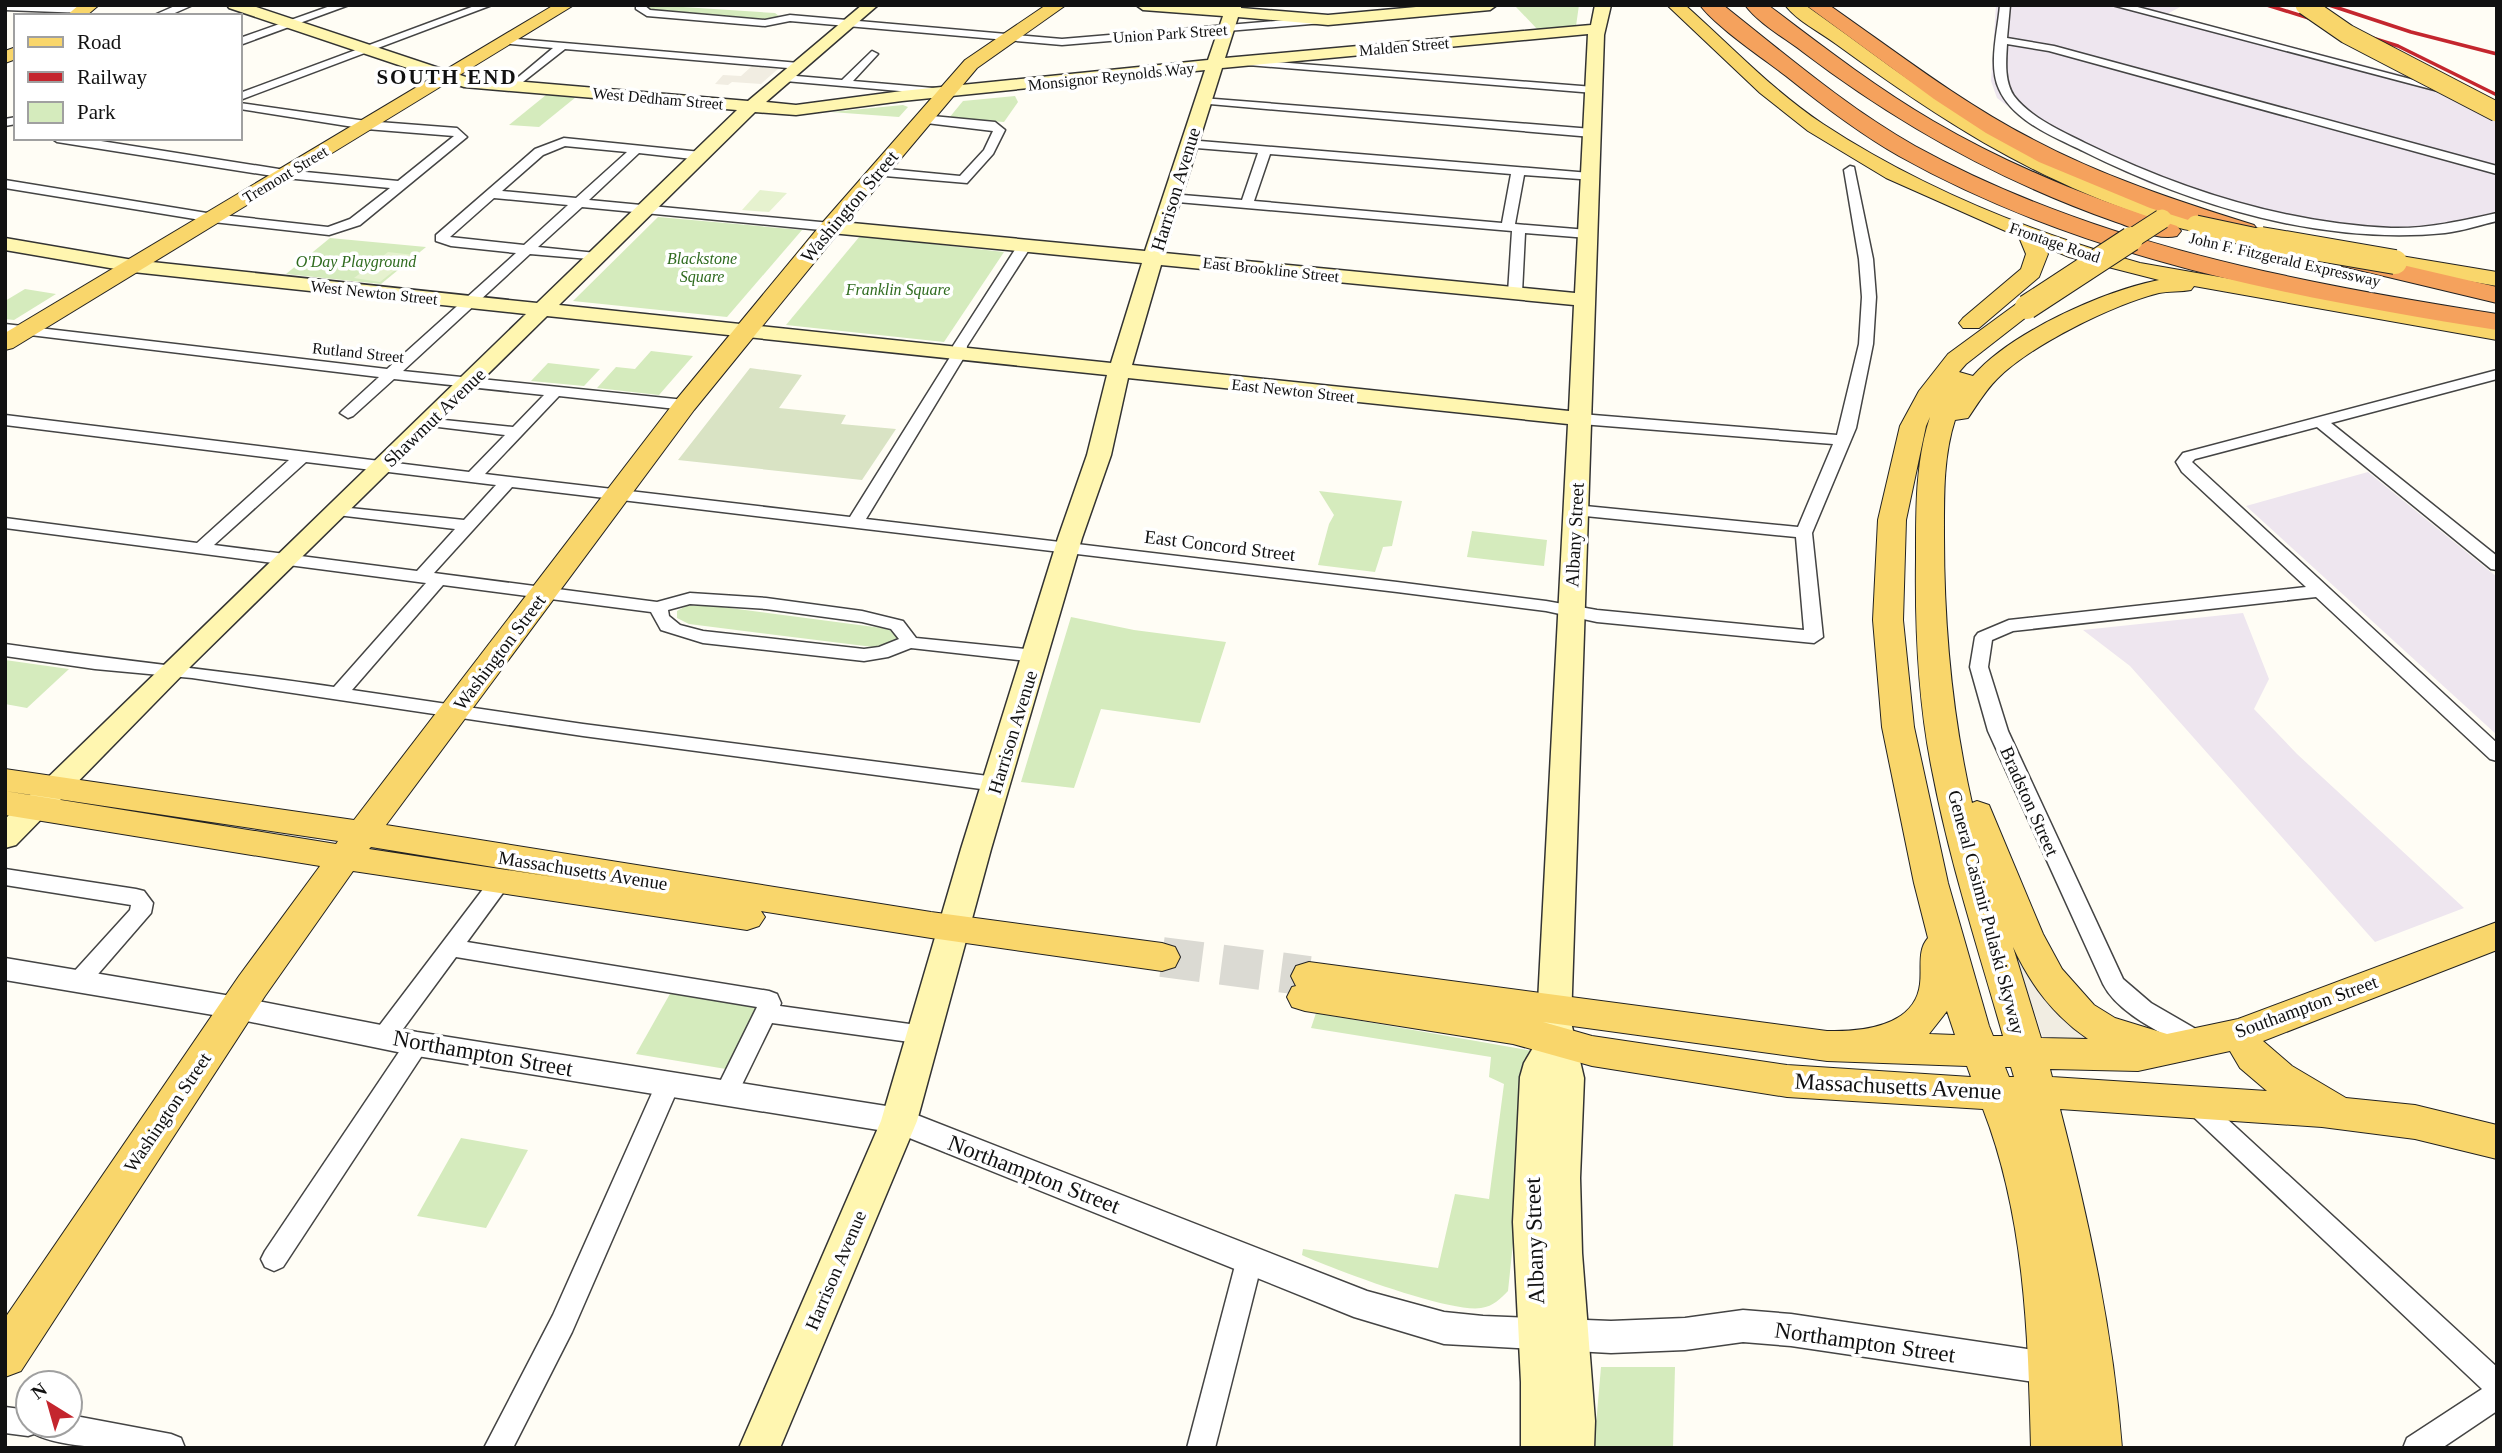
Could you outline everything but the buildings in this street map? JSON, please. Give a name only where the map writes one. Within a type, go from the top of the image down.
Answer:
[{"type":"highway","points":[[1704,5],[1712,19],[1762,70],[1818,114],[1905,167],[2002,215],[2028,234]]},
{"type":"highway","name":"John F. Fitzgerald Expressway","points":[[1710,5],[1871,128],[1940,169],[2011,202],[2084,230],[2192,262],[2284,284],[2432,311]]},
{"type":"highway","points":[[1729,5],[1879,116],[1959,162],[2017,190],[2100,222],[2180,247],[2432,311],[2497,322]]},
{"type":"highway","points":[[1739,5],[1850,89],[1910,126],[1978,162],[2055,190]]},
{"type":"highway","name":"John F. Fitzgerald Expressway","points":[[1755,5],[1849,75],[1917,121],[1991,161],[2055,190],[2145,224],[2235,250],[2353,278],[2497,303]]},
{"type":"highway","points":[[1775,5],[1872,75],[1965,132],[2040,169],[2104,194]]},
{"type":"highway","points":[[1816,5],[1939,90],[2022,143],[2134,194],[2320,253],[2497,295]]},
{"type":"main road","name":"Tremont Street","points":[[5,344],[16,329],[133,266],[566,5]]},
{"type":"main road","name":"Shawmut Avenue","points":[[5,837],[31,800],[173,670],[751,106],[871,5]]},
{"type":"main road","name":"Washington Street","points":[[5,1356],[237,1008],[354,846],[685,405],[877,172],[974,61],[1058,5]]},
{"type":"main road","points":[[1143,5],[1231,15],[1328,20],[1490,5]]},
{"type":"main road","name":"Albany Street","points":[[1590,5],[1596,29]]},
{"type":"main road","name":"Albany Street","points":[[1574,1448],[1530,1213],[1536,1090],[1541,1063],[1556,1024],[1570,687],[1570,610],[1581,419],[1596,29],[1603,5]]},
{"type":"main road","name":"Frontage Road","points":[[1675,5],[1779,100],[1838,143],[1925,190],[2028,234],[2087,255],[2138,269],[2497,333]]},
{"type":"main road","points":[[1793,5],[1969,127],[2024,158],[2104,194],[2178,221],[2275,242],[2497,279]]},
{"type":"main road","points":[[2305,5],[2347,34],[2497,114]]},
{"type":"main road","name":"West Dedham Street","points":[[242,6],[464,82],[798,110],[943,95]]},
{"type":"main road","name":"Harrison Avenue","points":[[759,1448],[898,1121],[950,936],[1099,455],[1119,372],[1171,198],[1231,15]]},
{"type":"main road","name":"Malden Street","points":[[1213,66],[1596,29]]},
{"type":"main road","name":"Monsignor Reynolds Way","points":[[943,95],[1213,66]]},
{"type":"main road","name":"General Casimir Pulaski Skyway","points":[[2016,1093],[1981,1053],[1970,1026],[1940,920],[1920,835],[1893,694],[1888,586],[1896,495],[1913,426],[1931,391],[1966,351],[2178,221]]},
{"type":"main road","name":"East Brookline Street","points":[[831,227],[1586,300]]},
{"type":"main road","points":[[1896,495],[1895,446],[1906,398],[1925,367],[1942,347],[2031,272],[2036,264],[2037,254],[2028,234]]},
{"type":"main road","name":"West Newton Street","points":[[5,244],[133,266],[744,332]]},
{"type":"main road","points":[[1933,460],[1950,438],[1967,400],[1991,371],[2019,348],[2059,325],[2152,287],[2169,284],[2314,300]]},
{"type":"main road","name":"General Casimir Pulaski Skyway","points":[[2016,1093],[2026,1054],[1984,916],[1943,743],[1930,583],[1933,460],[1944,409],[1966,373],[2036,310]]},
{"type":"main road","name":"East Newton Street","points":[[744,332],[1581,419]]},
{"type":"main road","points":[[1943,743],[1971,798],[2028,943],[2057,992],[2081,1016],[2126,1039],[2169,1046],[2200,1043]]},
{"type":"main road","name":"Massachusetts Avenue","points":[[5,780],[31,800],[1159,965]]},
{"type":"main road","name":"Massachusetts Avenue","points":[[354,846],[500,882],[914,942],[950,936]]},
{"type":"main road","points":[[1827,1046],[1858,1045],[1888,1038],[1903,1033],[1922,1019],[1938,988],[1940,920]]},
{"type":"main road","name":"Southampton Street","points":[[2026,1054],[2138,1056],[2242,1033],[2497,935]]},
{"type":"main road","name":"Massachusetts Avenue","points":[[1307,986],[1513,1029],[1556,1024],[1827,1046],[2026,1054]]},
{"type":"main road","name":"Massachusetts Avenue","points":[[1556,1024],[1600,1053],[1787,1082],[2191,1100],[2415,1122],[2497,1142]]},
{"type":"main road","points":[[2242,1033],[2246,1048],[2264,1067],[2340,1113]]},
{"type":"main road","points":[[2016,1093],[2013,1135],[2037,1236],[2054,1369],[2054,1448]]},
{"type":"main road","points":[[2016,1093],[2066,1213],[2081,1288],[2099,1448]]},
{"type":"main road","name":"Albany Street","points":[[1541,1448],[1542,1394],[1553,1335]]},
{"type":"street","points":[[163,14],[188,5]]},
{"type":"street","points":[[242,41],[344,5]]},
{"type":"street","points":[[242,96],[487,5]]},
{"type":"street","points":[[698,5],[711,6]]},
{"type":"street","points":[[2005,5],[2003,85],[2018,107],[2089,150],[2158,181],[2262,213],[2353,228],[2432,229],[2469,225],[2497,217]]},
{"type":"street","points":[[2117,5],[2447,90],[2497,114]]},
{"type":"street","points":[[639,6],[647,13],[765,23],[790,18]]},
{"type":"street","points":[[5,7],[83,10]]},
{"type":"street","points":[[764,10],[782,13],[790,18]]},
{"type":"street","name":"Union Park Street","points":[[790,18],[1062,42],[1231,15]]},
{"type":"street","points":[[2003,40],[2043,46],[2497,170]]},
{"type":"street","points":[[505,41],[799,66]]},
{"type":"street","points":[[514,86],[561,47]]},
{"type":"street","points":[[845,83],[872,54]]},
{"type":"street","points":[[1235,62],[1594,90]]},
{"type":"street","points":[[785,78],[943,95]]},
{"type":"street","points":[[1202,101],[1592,133]]},
{"type":"street","points":[[5,184],[213,218],[329,231],[355,222],[456,142],[460,134],[366,125],[242,106]]},
{"type":"street","points":[[877,172],[963,180],[989,151],[999,130],[995,126],[922,119]]},
{"type":"street","points":[[70,140],[285,174],[401,185]]},
{"type":"street","points":[[596,257],[451,242],[441,238],[539,152],[555,144],[577,142],[701,156]]},
{"type":"street","points":[[1188,144],[1590,177]]},
{"type":"street","points":[[348,413],[636,150]]},
{"type":"street","points":[[1247,204],[1265,150]]},
{"type":"street","points":[[1575,510],[1804,533],[1844,440],[1862,373],[1869,297],[1866,259],[1850,170]]},
{"type":"street","points":[[1515,293],[1513,228],[1518,172]]},
{"type":"street","points":[[491,194],[831,227]]},
{"type":"street","points":[[1171,198],[1588,234]]},
{"type":"street","points":[[855,523],[959,354],[960,346],[1025,245]]},
{"type":"street","name":"Rutland Street","points":[[16,329],[391,374],[685,405]]},
{"type":"street","points":[[2497,374],[2189,456],[2184,462],[2188,469],[2497,754]]},
{"type":"street","points":[[474,477],[555,392]]},
{"type":"street","points":[[5,419],[303,456]]},
{"type":"street","name":"East Newton Street","points":[[1581,419],[1844,440]]},
{"type":"street","points":[[430,421],[516,432]]},
{"type":"street","points":[[2319,421],[2497,565]]},
{"type":"street","points":[[201,548],[303,456]]},
{"type":"street","name":"East Concord Street","points":[[303,456],[1570,610],[1597,616],[1814,637],[1804,533]]},
{"type":"street","points":[[340,692],[469,526],[508,482]]},
{"type":"street","points":[[337,510],[469,526]]},
{"type":"street","points":[[5,523],[429,580],[659,607],[675,600],[699,597],[883,620],[905,631],[909,642]]},
{"type":"street","name":"Bradston Street","points":[[2200,1043],[2144,1010],[2114,984],[2001,743],[1979,667],[1980,645],[1984,637],[2009,626],[2321,591]]},
{"type":"street","points":[[659,607],[659,617],[663,624],[676,631],[702,637],[863,655],[882,653],[909,642],[1035,656]]},
{"type":"street","points":[[5,650],[340,692],[583,730],[996,784]]},
{"type":"street","points":[[5,877],[136,897],[142,903],[140,913],[78,982]]},
{"type":"street","points":[[384,1037],[500,882]]},
{"type":"street","points":[[452,948],[769,1000],[770,1003],[727,1092]]},
{"type":"street","name":"Northampton Street","points":[[5,970],[237,1008],[417,1044],[898,1121],[1366,1306],[1444,1328],[1553,1335],[1685,1334],[1743,1326],[1791,1330],[2054,1369]]},
{"type":"street","points":[[765,1013],[924,1035]]},
{"type":"street","points":[[274,1259],[417,1044]]},
{"type":"street","points":[[498,1448],[563,1323],[668,1084]]},
{"type":"street","points":[[2191,1100],[2497,1385]]},
{"type":"street","points":[[1201,1448],[1250,1258]]},
{"type":"street","points":[[2417,1448],[2497,1395]]},
{"type":"street","points":[[84,1431],[170,1448]]},
{"type":"shaded area","points":[[1996,5],[2184,5],[2167,14],[2470,92],[2497,109],[2497,223],[2437,234],[2358,233],[2255,216],[2150,184],[2059,140],[1997,98],[1991,81]]},
{"type":"shaded area","points":[[752,66],[778,69],[761,84],[715,84],[723,75],[741,76]]},
{"type":"shaded area","points":[[2368,472],[2497,577],[2497,735],[2246,506]]},
{"type":"shaded area","points":[[2243,613],[2269,679],[2254,709],[2297,754],[2464,908],[2375,942],[2130,666],[2083,630]]},
{"type":"shaded area","points":[[2009,935],[2105,1041],[2043,1038]]},
{"type":"green space","points":[[652,5],[775,13],[779,16],[767,20],[647,9]]},
{"type":"green space","points":[[1579,5],[1576,26],[1538,30],[1516,7]]},
{"type":"green space","points":[[546,95],[576,97],[539,127],[509,125]]},
{"type":"green space","points":[[1015,96],[1018,102],[1004,122],[949,118],[963,101]]},
{"type":"green space","points":[[903,105],[908,107],[899,117],[831,112]]},
{"type":"green space","points":[[760,190],[787,193],[769,212],[742,210]]},
{"type":"green space","name":"Blackstone Square","points":[[658,217],[802,230],[727,317],[573,301]]},
{"type":"green space","name":"Franklin Square","points":[[860,236],[1004,252],[944,342],[786,325]]},
{"type":"green space","name":"O'Day Playground","points":[[330,238],[426,247],[381,284],[286,274]]},
{"type":"green space","points":[[388,252],[414,255],[380,282],[354,278]]},
{"type":"green space","points":[[25,289],[56,294],[14,320],[5,319],[5,301]]},
{"type":"green space","points":[[651,351],[693,356],[659,395],[597,388],[616,367],[635,369]]},
{"type":"green space","points":[[548,363],[600,369],[584,386],[531,381]]},
{"type":"green space","points":[[750,368],[802,375],[779,408],[846,415],[841,424],[896,429],[862,480],[678,460]]},
{"type":"green space","points":[[1319,491],[1402,501],[1392,546],[1383,547],[1375,572],[1318,565],[1334,515]]},
{"type":"green space","points":[[1472,531],[1547,540],[1544,566],[1467,557]]},
{"type":"green space","points":[[707,605],[882,628],[895,632],[897,639],[888,645],[873,647],[689,624],[677,618],[677,611],[686,606]]},
{"type":"green space","points":[[1071,617],[1134,630],[1226,642],[1200,723],[1101,709],[1074,788],[1021,782]]},
{"type":"green space","points":[[5,660],[69,669],[27,708],[5,704]]},
{"type":"green space","points":[[671,992],[758,1006],[726,1069],[636,1054]]},
{"type":"green space","points":[[1316,1013],[1533,1051],[1508,1291],[1493,1304],[1481,1308],[1466,1308],[1445,1304],[1365,1280],[1302,1255],[1303,1249],[1438,1268],[1455,1194],[1489,1199],[1504,1084],[1489,1077],[1491,1057],[1311,1028]]},
{"type":"green space","points":[[461,1138],[528,1150],[486,1228],[417,1216]]},
{"type":"green space","points":[[1601,1367],[1675,1367],[1673,1448],[1594,1448]]},
{"type":"tunnel","points":[[1162,957],[1309,976]]},
{"type":"railway","points":[[2267,5],[2398,46],[2497,95]]},
{"type":"railway","points":[[2329,5],[2411,32],[2497,54]]},
{"type":"district","name":"SOUTH END","points":[[447,77]]}]
